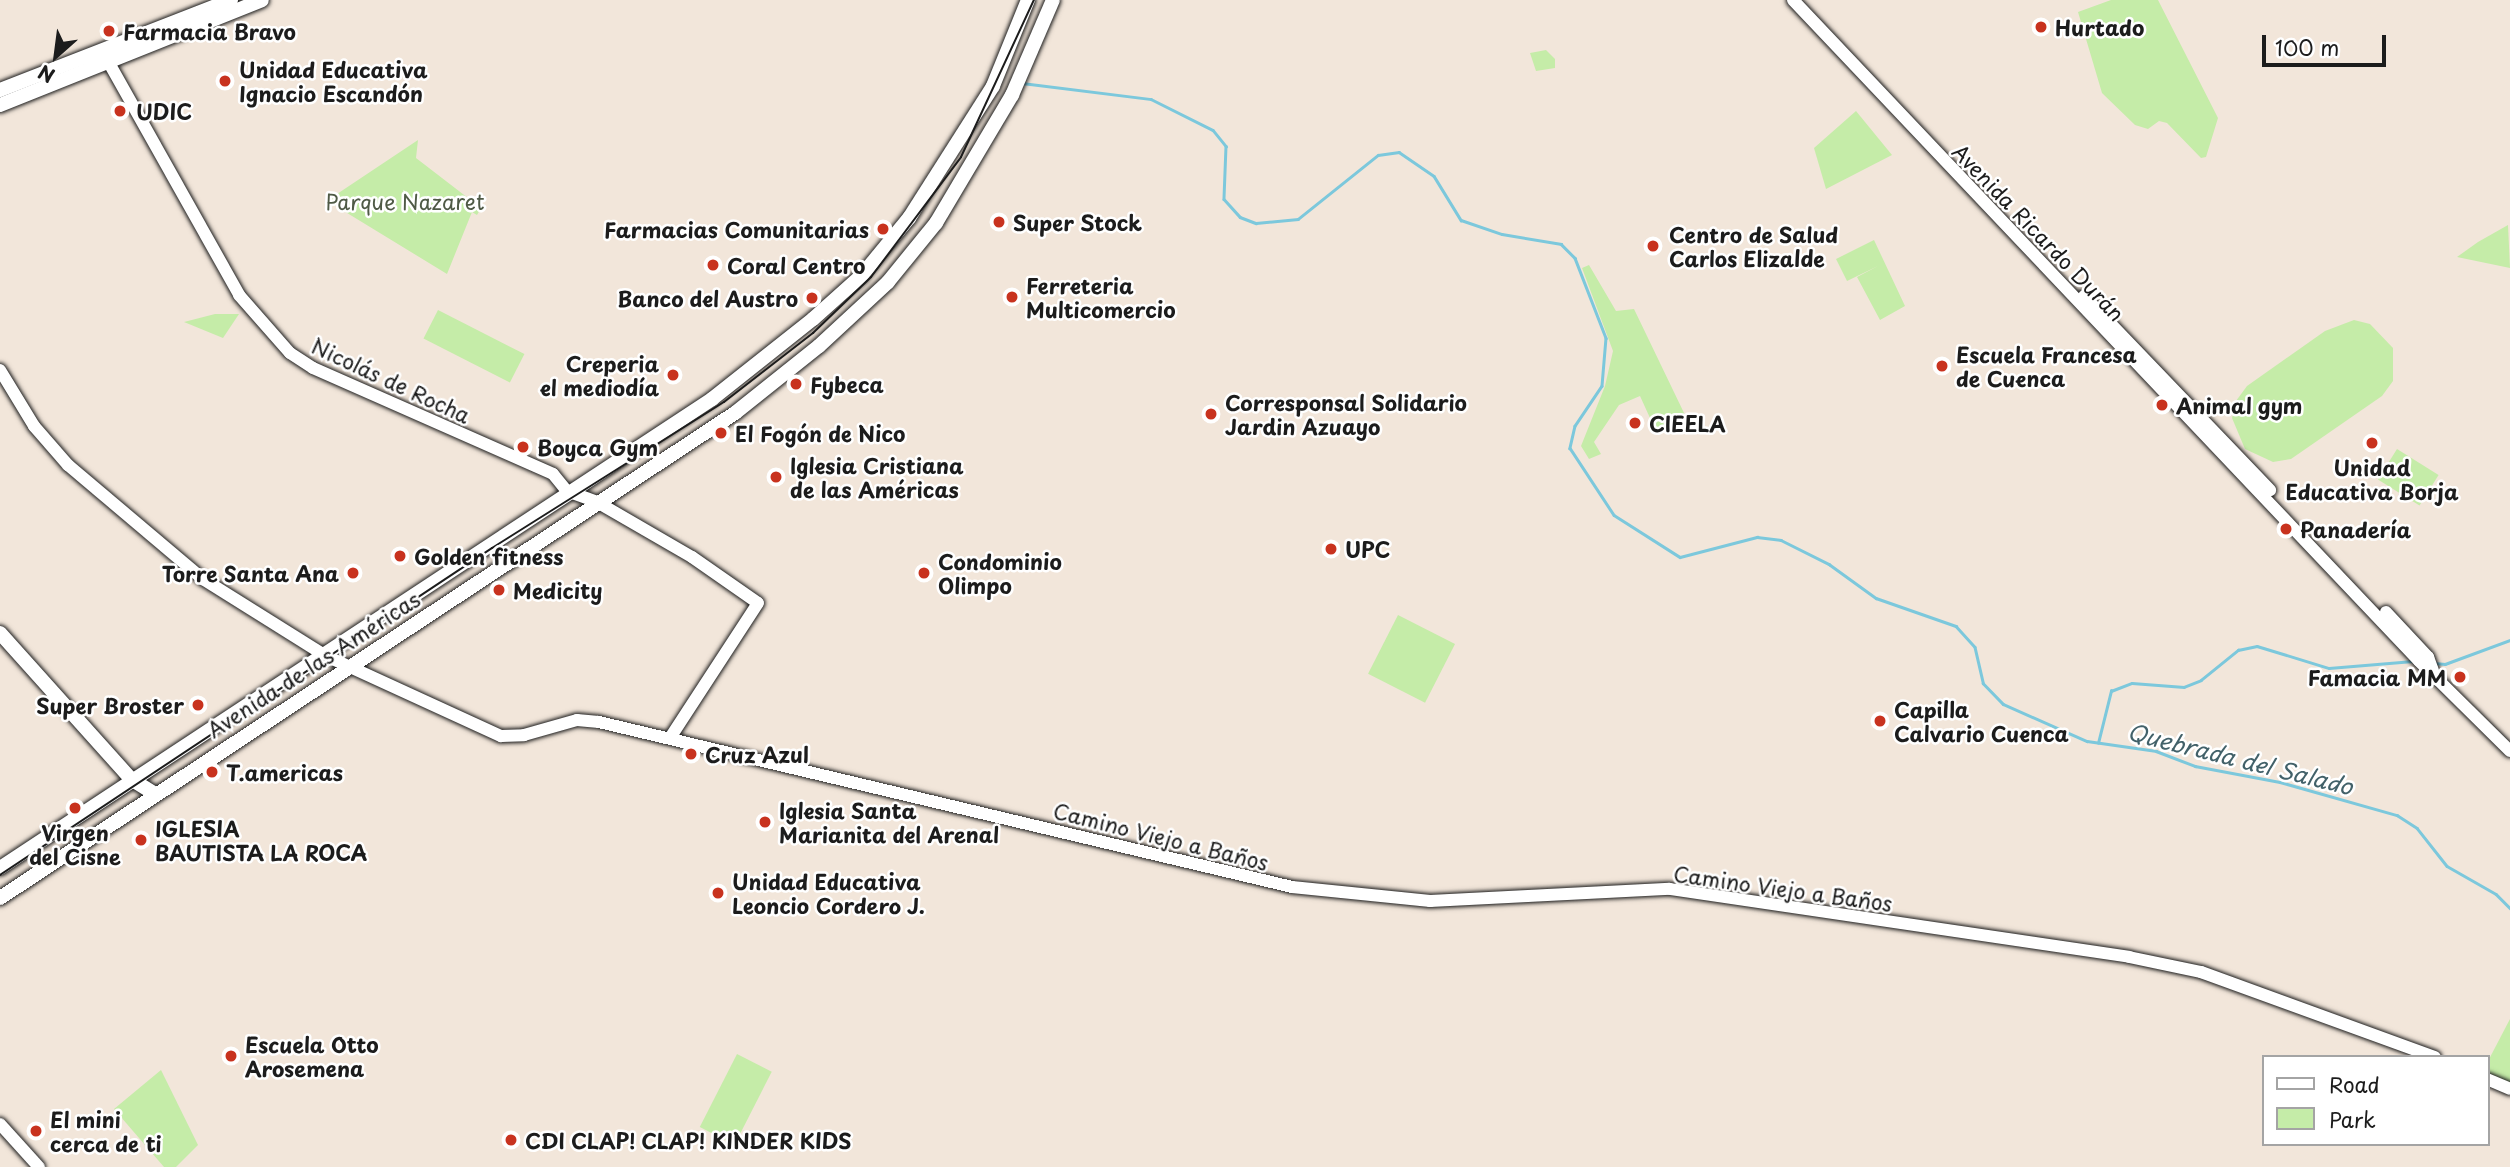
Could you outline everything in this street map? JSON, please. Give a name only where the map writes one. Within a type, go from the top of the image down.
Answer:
[{"type":"main road","points":[[0,105],[231,0]]},
{"type":"main road","points":[[0,90],[262,0]]},
{"type":"main road","name":"Avenida de las Américas","points":[[0,868],[567,491],[712,399],[862,275],[909,218],[988,94],[1028,0]]},
{"type":"main road","name":"Avenida de las Américas","points":[[0,898],[153,793],[735,413],[819,346],[888,282],[936,223],[1012,95],[1053,0]]},
{"type":"main road","points":[[0,633],[131,779],[153,793]]},
{"type":"street","name":"Avenida Ricardo Durán","points":[[1793,0],[2510,751]]},
{"type":"street","name":"Avenida Ricardo Durán","points":[[1801,0],[2428,657],[2433,671]]},
{"type":"street","name":"Nicolás de Rocha","points":[[105,55],[239,295],[290,354],[313,368],[553,474],[567,491]]},
{"type":"street","name":"Camino Viejo a Baños","points":[[0,370],[34,426],[68,465],[203,579],[324,655],[350,664],[501,736],[524,735],[577,720],[647,732],[1292,887],[1430,901],[1670,889],[2129,957],[2201,972],[2429,1055]]},
{"type":"street","points":[[567,491],[597,502],[758,603],[670,738]]},
{"type":"street","points":[[2489,1080],[2510,1089]]},
{"type":"street","points":[[0,1124],[39,1167]]},
{"type":"green space","points":[[2111,0],[2158,0],[2218,118],[2206,157],[2201,158],[2167,123],[2159,121],[2148,129],[2135,125],[2102,93],[2078,12]]},
{"type":"green space","points":[[1546,50],[1555,59],[1555,68],[1536,71],[1530,53]]},
{"type":"green space","points":[[1856,111],[1892,155],[1826,189],[1814,148]]},
{"type":"green space","name":"Parque Nazaret","points":[[418,140],[416,158],[481,208],[477,215],[472,212],[447,274],[334,205],[331,198]]},
{"type":"green space","points":[[2508,225],[2510,268],[2457,257],[2478,242]]},
{"type":"green space","points":[[1874,240],[1905,306],[1880,320],[1857,277],[1878,266],[1847,281],[1836,259]]},
{"type":"green space","points":[[1589,265],[1616,311],[1634,309],[1685,415],[1655,429],[1640,396],[1619,405],[1594,442],[1601,454],[1589,459],[1581,446],[1605,386],[1613,351],[1582,268]]},
{"type":"green space","points":[[438,310],[524,354],[510,383],[423,339]]},
{"type":"green space","points":[[215,314],[239,314],[223,338],[184,322]]},
{"type":"green space","points":[[2354,320],[2370,324],[2393,348],[2393,381],[2382,396],[2291,459],[2273,462],[2245,449],[2232,418],[2236,401],[2247,386],[2325,331]]},
{"type":"green space","points":[[2397,449],[2439,475],[2419,505],[2378,480]]},
{"type":"green space","points":[[1398,615],[1455,644],[1425,703],[1368,674]]},
{"type":"green space","points":[[2510,1019],[2510,1083],[2489,1074],[2489,1059]]},
{"type":"green space","points":[[737,1054],[772,1072],[735,1145],[700,1127]]},
{"type":"green space","points":[[161,1070],[198,1145],[176,1167],[164,1167],[114,1109]]},
{"type":"waterway","name":"Quebrada del Salado","points":[[1022,83],[1151,99],[1213,130],[1226,146],[1224,199],[1240,217],[1256,223],[1298,219],[1378,155],[1399,152],[1434,176],[1461,220],[1502,234],[1561,244],[1575,258],[1606,338],[1602,386],[1575,426],[1570,448],[1614,515],[1680,557],[1757,537],[1781,540],[1829,564],[1876,598],[1956,626],[1975,647],[1983,683],[2003,704],[2087,741],[2156,751],[2195,766],[2280,782],[2397,815],[2417,828],[2447,866],[2496,894],[2510,908]]},
{"type":"waterway","points":[[2434,663],[2445,664],[2510,640]]},
{"type":"waterway","points":[[2098,743],[2111,691],[2132,683],[2184,687],[2201,680],[2238,650],[2257,646],[2329,668],[2413,661]]},
{"type":"tram line","points":[[0,875],[492,548],[724,402],[813,333],[871,277],[961,157],[1034,0]]},
{"type":"place","name":"Hurtado","points":[[2041,27]]},
{"type":"place","name":"Farmacia Bravo","points":[[109,31]]},
{"type":"place","name":"Unidad Educativa Ignacio Escandón","points":[[225,81]]},
{"type":"place","name":"UDIC","points":[[120,111]]},
{"type":"place","name":"Super Stock","points":[[999,222]]},
{"type":"place","name":"Farmacias Comunitarias","points":[[883,229]]},
{"type":"place","name":"Centro de Salud Carlos Elizalde","points":[[1653,246]]},
{"type":"place","name":"Coral Centro","points":[[713,265]]},
{"type":"place","name":"Ferreteria Multicomercio","points":[[1012,297]]},
{"type":"place","name":"Banco del Austro","points":[[812,298]]},
{"type":"place","name":"Escuela Francesa de Cuenca","points":[[1942,366]]},
{"type":"place","name":"Creperia el mediodía","points":[[673,375]]},
{"type":"place","name":"Fybeca","points":[[796,384]]},
{"type":"place","name":"Animal gym","points":[[2162,405]]},
{"type":"place","name":"Corresponsal Solidario Jardin Azuayo","points":[[1211,414]]},
{"type":"place","name":"CIEELA","points":[[1635,423]]},
{"type":"place","name":"El Fogón de Nico","points":[[721,433]]},
{"type":"place","name":"Unidad Educativa Borja","points":[[2372,443]]},
{"type":"place","name":"Boyca Gym","points":[[523,447]]},
{"type":"place","name":"Iglesia Cristiana de las Américas","points":[[776,477]]},
{"type":"place","name":"Panadería","points":[[2286,529]]},
{"type":"place","name":"UPC","points":[[1331,549]]},
{"type":"place","name":"Golden fitness","points":[[400,556]]},
{"type":"place","name":"Torre Santa Ana","points":[[353,573]]},
{"type":"place","name":"Condominio Olimpo","points":[[924,573]]},
{"type":"place","name":"Medicity","points":[[499,590]]},
{"type":"place","name":"Famacia MM","points":[[2460,677]]},
{"type":"place","name":"Super Broster","points":[[198,705]]},
{"type":"place","name":"Capilla Calvario Cuenca","points":[[1880,721]]},
{"type":"place","name":"Cruz Azul","points":[[691,754]]},
{"type":"place","name":"T.americas","points":[[212,772]]},
{"type":"place","name":"Virgen del Cisne","points":[[75,808]]},
{"type":"place","name":"Iglesia Santa Marianita del Arenal","points":[[765,822]]},
{"type":"place","name":"IGLESIA BAUTISTA LA ROCA","points":[[141,840]]},
{"type":"place","name":"Unidad Educativa Leoncio Cordero J.","points":[[718,893]]},
{"type":"place","name":"Escuela Otto Arosemena","points":[[231,1056]]},
{"type":"place","name":"El mini cerca de ti","points":[[36,1131]]},
{"type":"place","name":"CDI CLAP! CLAP! KINDER KIDS","points":[[511,1140]]}]
